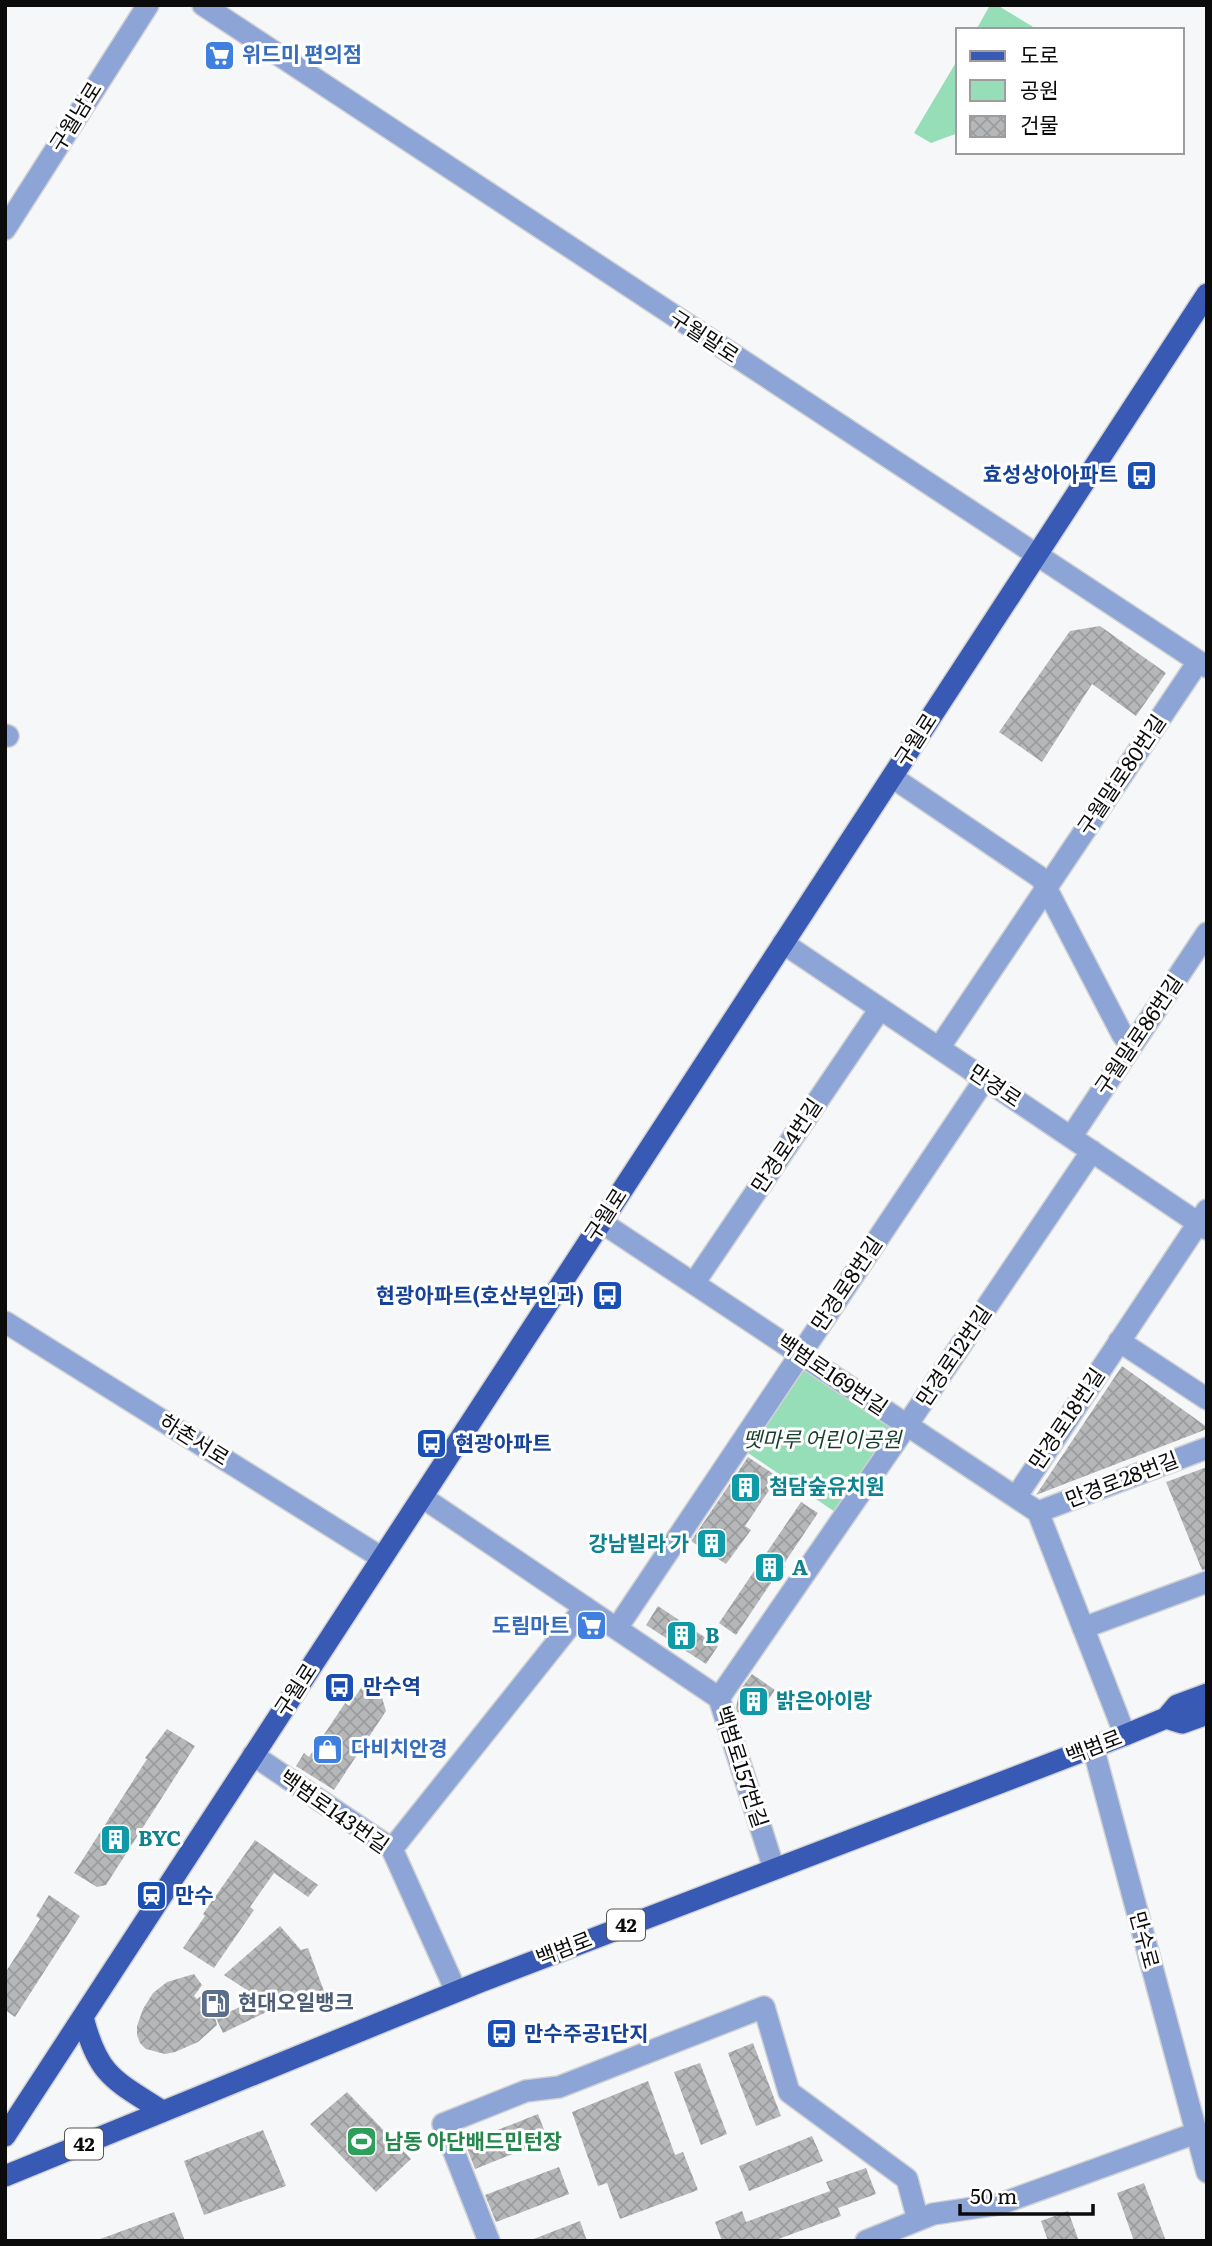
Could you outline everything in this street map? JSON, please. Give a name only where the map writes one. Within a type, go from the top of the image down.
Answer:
[{"type":"main road","name":"구월로","points":[[5,2136],[1207,294]]},
{"type":"main road","name":"백범로","points":[[5,2176],[456,1992],[1125,1735],[1166,1718],[1177,1705],[1207,1694]]},
{"type":"main road","name":"백범로","points":[[1166,1718],[1182,1723],[1207,1714]]},
{"type":"main road","points":[[83,2017],[90,2044],[107,2073],[162,2112]]},
{"type":"street","name":"구월남로","points":[[5,229],[148,5]]},
{"type":"street","name":"구월말로","points":[[203,5],[1203,664]]},
{"type":"street","name":"구월말로80번길","points":[[939,1048],[1045,889],[1203,664]]},
{"type":"street","points":[[892,776],[1041,878],[1122,1034],[1132,1046]]},
{"type":"street","name":"구월말로86번길","points":[[1071,1137],[1207,933]]},
{"type":"street","name":"만경로","points":[[783,943],[1092,1151],[1204,1221]]},
{"type":"street","name":"만경로4번길","points":[[694,1283],[880,1009]]},
{"type":"street","name":"만경로8번길","points":[[617,1628],[985,1079]]},
{"type":"street","name":"만경로12번길","points":[[719,1698],[1092,1151]]},
{"type":"street","name":"만경로18번길","points":[[1016,1497],[1119,1341],[1204,1221]]},
{"type":"street","name":"백범로169번길","points":[[601,1222],[1038,1512]]},
{"type":"street","name":"하촌서로","points":[[5,1322],[382,1559]]},
{"type":"street","points":[[1119,1341],[1207,1399]]},
{"type":"street","name":"만경로28번길","points":[[1038,1512],[1207,1448]]},
{"type":"street","name":"백범로157번길","points":[[422,1497],[719,1698],[774,1869]]},
{"type":"street","points":[[1038,1512],[1125,1735]]},
{"type":"street","points":[[1083,1628],[1207,1582]]},
{"type":"street","points":[[392,1849],[585,1607]]},
{"type":"street","name":"만수로","points":[[1093,1747],[1207,2172]]},
{"type":"street","name":"백범로143번길","points":[[253,1755],[392,1849],[456,1992]]},
{"type":"street","points":[[489,2241],[443,2124],[527,2091],[559,2087],[764,2007],[789,2092],[907,2179],[918,2220]]},
{"type":"street","points":[[866,2241],[933,2214],[1000,2204],[1196,2133]]},
{"type":"green space","points":[[990,5],[997,5],[1035,28],[977,28]]},
{"type":"green space","points":[[956,62],[956,134],[931,143],[914,133]]},
{"type":"green space","name":"뗏마루 어린이공원","points":[[805,1365],[897,1431],[838,1514],[745,1451]]},
{"type":"building","points":[[1100,626],[1166,673],[1136,716],[1092,684],[1042,762],[999,732],[1070,631]]},
{"type":"building","points":[[1122,1366],[1207,1429],[1036,1495]]},
{"type":"building","points":[[748,1457],[778,1477],[745,1526],[751,1530],[726,1564],[691,1541]]},
{"type":"building","points":[[1207,1467],[1207,1569],[1202,1570],[1166,1482]]},
{"type":"building","name":"A","points":[[801,1502],[818,1513],[736,1635],[719,1623]]},
{"type":"building","name":"B","points":[[658,1606],[718,1646],[706,1664],[646,1625]]},
{"type":"building","name":"밝은아이랑","points":[[752,1674],[775,1690],[757,1716],[737,1712],[736,1707],[740,1690]]},
{"type":"building","points":[[367,1679],[380,1691],[386,1711],[334,1790],[296,1766],[304,1753],[309,1757],[345,1703],[349,1706]]},
{"type":"building","points":[[167,1729],[195,1746],[106,1885],[97,1887],[74,1873],[147,1759],[145,1758]]},
{"type":"building","points":[[255,1840],[318,1885],[308,1897],[274,1873],[250,1907],[254,1910],[214,1968],[183,1948],[205,1916],[203,1914]]},
{"type":"building","points":[[49,1895],[80,1916],[15,2017],[5,2010],[5,1973],[40,1919],[36,1916]]},
{"type":"building","points":[[280,1926],[301,1950],[308,1948],[324,1991],[290,2004],[289,2001],[223,2033],[216,2018],[259,1998],[224,1975]]},
{"type":"building","points":[[194,1974],[202,1985],[194,1996],[197,1999],[208,1990],[217,2025],[198,2042],[175,2052],[165,2054],[146,2049],[140,2043],[137,2026],[153,1993],[167,1982]]},
{"type":"building","points":[[753,2043],[781,2116],[756,2126],[728,2053]]},
{"type":"building","points":[[700,2063],[727,2134],[701,2145],[674,2072]]},
{"type":"building","points":[[648,2081],[675,2155],[683,2152],[698,2190],[620,2219],[607,2183],[598,2186],[572,2112]]},
{"type":"building","name":"남동 아단배드민턴장","points":[[347,2092],[411,2159],[376,2192],[310,2124]]},
{"type":"building","points":[[538,2114],[548,2140],[475,2169],[465,2143]]},
{"type":"building","points":[[263,2130],[286,2186],[204,2215],[184,2161]]},
{"type":"building","points":[[812,2136],[823,2161],[749,2191],[739,2166]]},
{"type":"building","points":[[559,2167],[569,2194],[496,2222],[485,2195]]},
{"type":"building","points":[[866,2168],[876,2194],[838,2208],[841,2216],[773,2241],[722,2241],[715,2222],[742,2211],[746,2222],[830,2191],[826,2182]]},
{"type":"building","points":[[1144,2183],[1166,2241],[1134,2241],[1117,2193]]},
{"type":"building","points":[[1068,2211],[1079,2241],[1048,2241],[1041,2221]]},
{"type":"building","points":[[174,2212],[185,2241],[100,2241],[100,2239]]},
{"type":"building","points":[[580,2221],[587,2241],[531,2241],[531,2240]]},
{"type":"place","name":"위드미 편의점","points":[[219,55]]},
{"type":"place","name":"효성상아아파트","points":[[1141,475]]},
{"type":"place","name":"현광아파트(호산부인과)","points":[[607,1296]]},
{"type":"place","name":"현광아파트","points":[[432,1444]]},
{"type":"place","name":"첨담숲유치원","points":[[746,1487]]},
{"type":"place","name":"강남빌라 가","points":[[712,1544]]},
{"type":"place","name":"A","points":[[769,1568]]},
{"type":"place","name":"도림마트","points":[[592,1626]]},
{"type":"place","name":"B","points":[[682,1636]]},
{"type":"place","name":"만수역","points":[[340,1687]]},
{"type":"place","name":"밝은아이랑","points":[[753,1701]]},
{"type":"place","name":"다비치안경","points":[[328,1749]]},
{"type":"place","name":"BYC","points":[[115,1839]]},
{"type":"place","name":"만수","points":[[152,1896]]},
{"type":"place","name":"현대오일뱅크","points":[[215,2003]]},
{"type":"place","name":"만수주공1단지","points":[[501,2034]]},
{"type":"place","name":"남동 아단배드민턴장","points":[[361,2142]]}]
